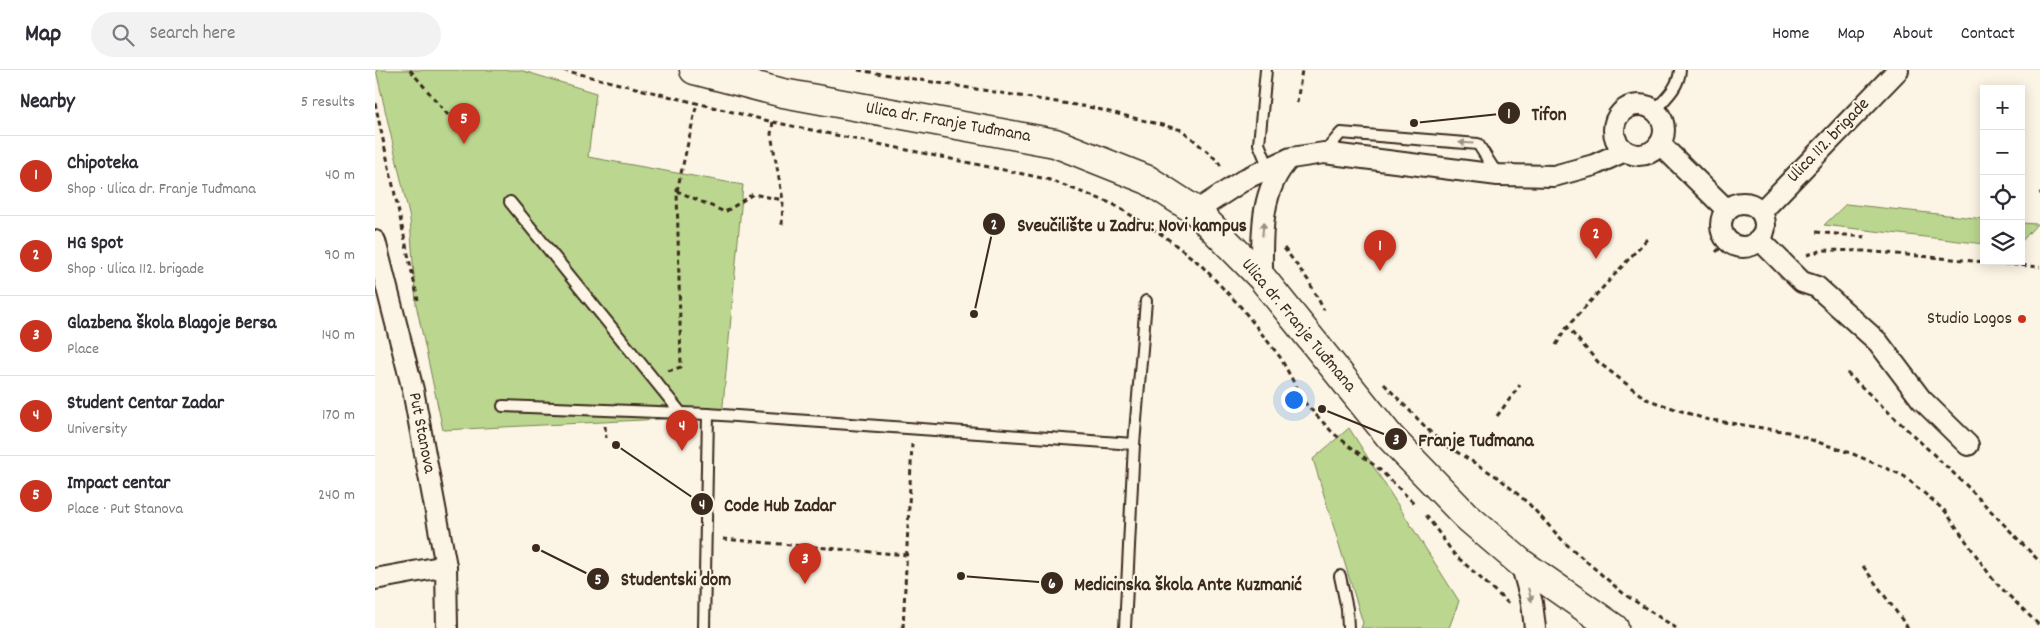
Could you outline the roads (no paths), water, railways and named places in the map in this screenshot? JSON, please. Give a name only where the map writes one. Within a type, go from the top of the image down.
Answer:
[{"type":"main road","name":"Ulica dr. Franje Tuđmana","points":[[694,70],[729,74],[783,93],[1055,143],[1148,180],[1196,211],[1262,278],[1390,437],[1466,516],[1521,563],[1613,628]]},
{"type":"street","name":"Ulica 112. brigade","points":[[1761,212],[1898,70]]},
{"type":"street","points":[[1635,105],[1649,106],[1655,110],[1664,122],[1664,137],[1660,144],[1648,154],[1633,154],[1625,151],[1616,139],[1614,132],[1617,117],[1622,111],[1635,105]]},
{"type":"street","points":[[1660,144],[1727,210]]},
{"type":"street","points":[[1196,211],[1247,178],[1291,158],[1324,153],[1498,175],[1554,176],[1594,165],[1625,151]]},
{"type":"street","points":[[1262,278],[1262,230],[1271,189],[1282,167],[1291,158]]},
{"type":"street","points":[[1740,203],[1755,206],[1761,212],[1765,226],[1760,240],[1747,247],[1721,246],[1723,235],[1721,222],[1727,210],[1740,203]]},
{"type":"street","points":[[1760,240],[1802,282],[1817,287],[1878,342],[1921,399],[1968,445]]},
{"type":"street","name":"Put Stanova","points":[[375,241],[379,274],[413,390],[446,566],[447,628]]},
{"type":"street","points":[[1521,563],[1532,603],[1535,628]]},
{"type":"street","points":[[375,579],[446,566]]},
{"type":"lane","points":[[1266,70],[1259,144],[1269,168]]},
{"type":"lane","points":[[1655,110],[1679,80],[1680,70]]},
{"type":"lane","points":[[1324,153],[1341,133],[1478,144],[1498,175]]},
{"type":"lane","points":[[510,202],[681,414]]},
{"type":"lane","points":[[1125,628],[1134,444],[1146,301]]},
{"type":"lane","points":[[503,406],[708,414],[1134,444]]},
{"type":"lane","points":[[704,628],[708,414]]},
{"type":"lane","points":[[1340,576],[1347,609],[1348,628]]},
{"type":"place","name":"Tifon","points":[[1414,123]]},
{"type":"place","name":"Impact centar","points":[[464,144]]},
{"type":"place","name":"HG Spot","points":[[1596,259]]},
{"type":"place","name":"Chipoteka","points":[[1380,271]]},
{"type":"place","name":"Sveučilište u Zadru: Novi kampus","points":[[974,314]]},
{"type":"place","name":"Studio Logos","points":[[2022,319]]},
{"type":"place","name":"Franje Tuđmana","points":[[1322,409]]},
{"type":"place","name":"Code Hub Zadar","points":[[616,445]]},
{"type":"place","name":"Student Centar Zadar","points":[[682,451]]},
{"type":"place","name":"Studentski dom","points":[[536,548]]},
{"type":"place","name":"Medicinska škola Ante Kuzmanić","points":[[961,576]]},
{"type":"place","name":"Glazbena škola Blagoje Bersa","points":[[805,584]]}]
